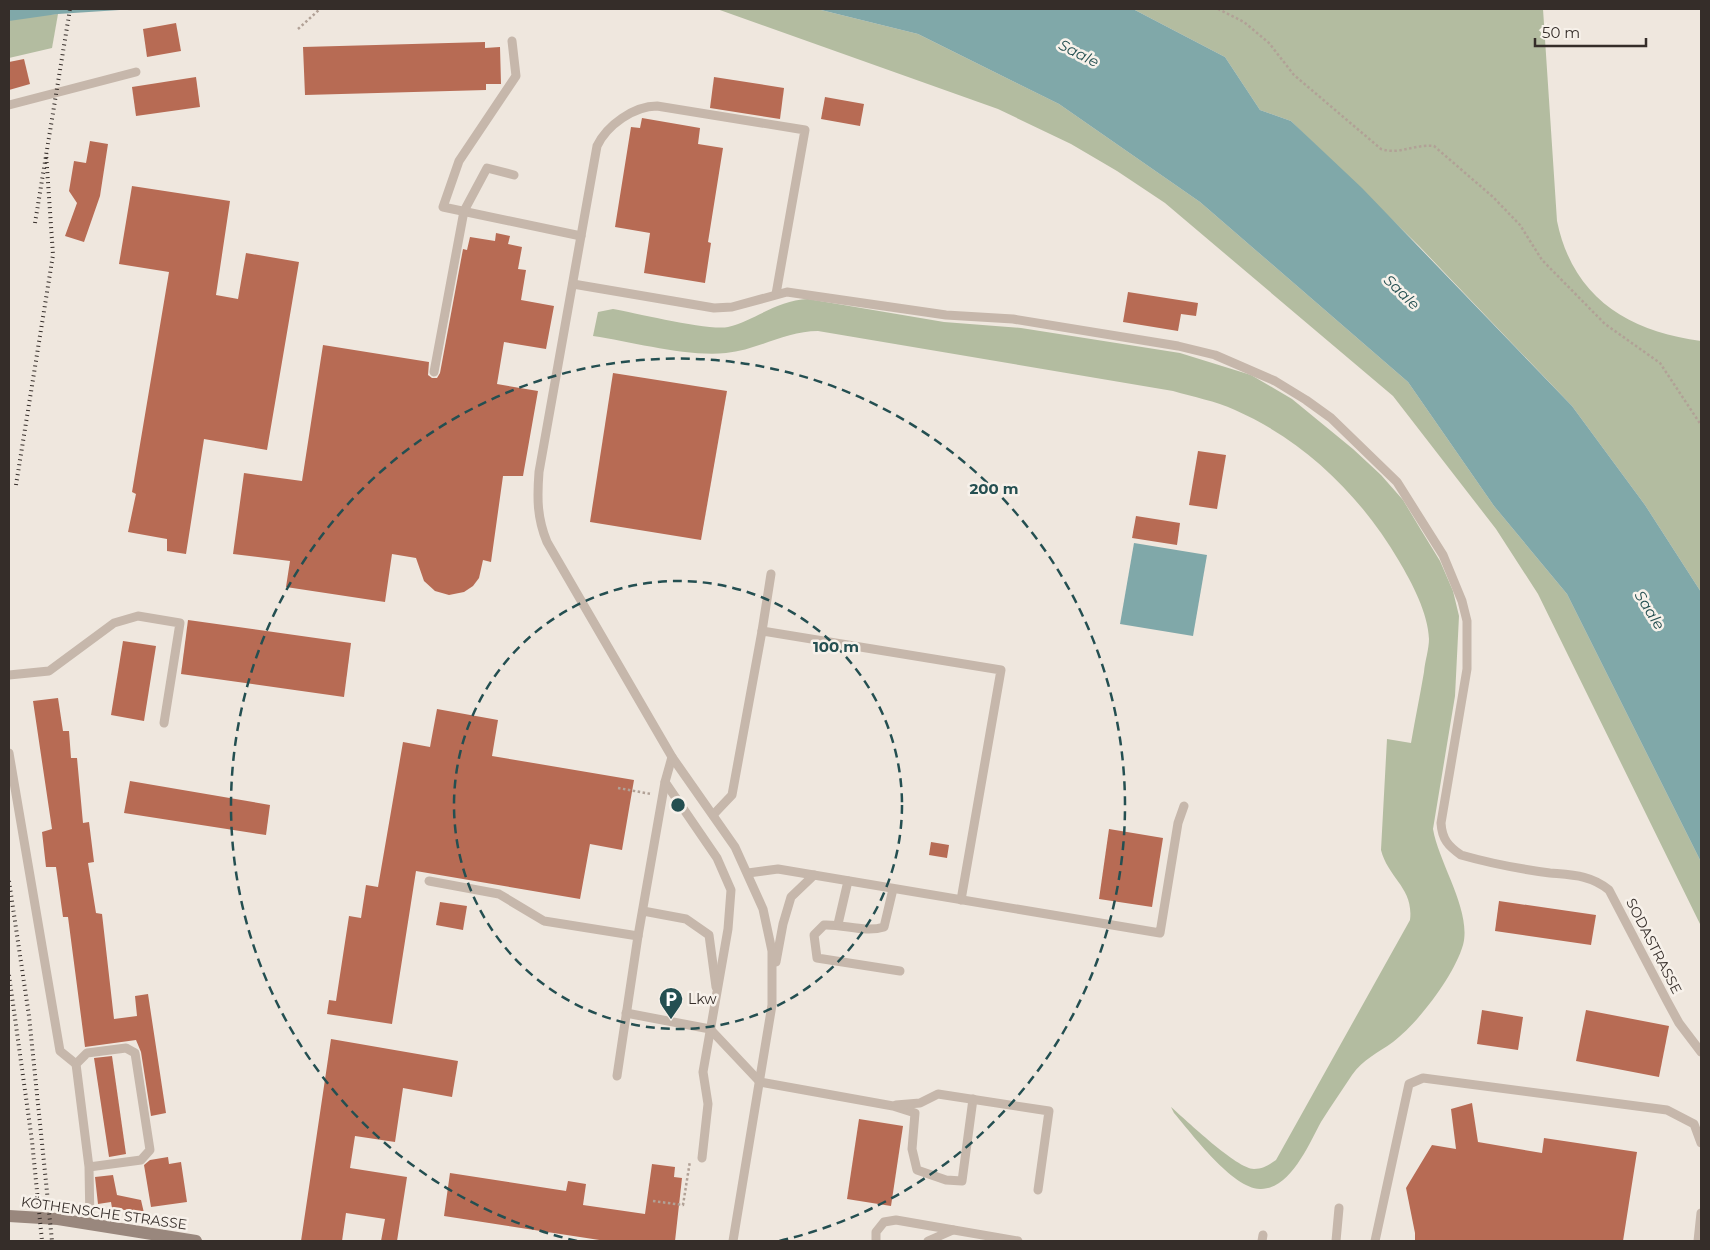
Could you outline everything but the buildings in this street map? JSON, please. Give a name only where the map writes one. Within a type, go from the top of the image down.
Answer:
[{"type":"main road","name":"KÖTHENSCHE STRASSE","points":[[9,1216],[90,1224],[196,1241]]},
{"type":"lane","points":[[512,41],[516,76],[458,161],[443,207],[581,236]]},
{"type":"lane","points":[[9,105],[136,72]]},
{"type":"lane","points":[[573,284],[714,308],[732,307],[776,294],[806,130],[656,106],[645,106],[636,110],[607,132],[597,146],[539,472],[536,502],[540,524],[547,542],[672,757],[735,846],[763,909],[772,951],[772,1006],[733,1241]]},
{"type":"lane","points":[[434,372],[464,211],[486,168],[514,175]]},
{"type":"lane","name":"SODASTRASSE","points":[[776,294],[787,292],[946,315],[1013,319],[1178,346],[1215,355],[1275,381],[1331,418],[1397,482],[1443,555],[1462,601],[1467,621],[1467,669],[1441,823],[1442,836],[1449,847],[1461,855],[1598,881],[1609,890],[1666,1002],[1701,1052]]},
{"type":"lane","points":[[713,815],[732,795],[771,574]]},
{"type":"lane","points":[[9,675],[49,671],[114,623],[138,616],[180,623],[164,724]]},
{"type":"lane","points":[[762,632],[1001,670],[961,900]]},
{"type":"lane","points":[[9,753],[60,1051],[76,1064],[89,1167],[90,1224]]},
{"type":"lane","points":[[617,1076],[662,796],[672,757]]},
{"type":"lane","points":[[665,782],[718,858],[731,890],[728,930],[703,1072],[708,1104],[702,1158]]},
{"type":"lane","points":[[748,873],[778,869],[1160,933],[1178,823],[1184,806]]},
{"type":"lane","points":[[773,977],[783,924],[791,897],[814,875]]},
{"type":"lane","points":[[429,881],[499,894],[544,921],[638,936]]},
{"type":"lane","points":[[838,924],[848,881]]},
{"type":"lane","points":[[893,888],[884,928],[874,930],[838,924],[824,925],[814,935],[816,958],[900,971]]},
{"type":"lane","points":[[643,911],[686,919],[709,935],[718,994]]},
{"type":"lane","points":[[626,1013],[710,1028],[760,1082],[893,1106],[915,1113],[912,1149],[917,1170],[946,1180],[962,1181],[973,1099]]},
{"type":"lane","points":[[76,1064],[87,1053],[126,1048],[135,1053],[150,1150],[140,1160],[89,1167]]},
{"type":"lane","points":[[1374,1241],[1409,1084],[1424,1078],[1667,1110],[1694,1124],[1701,1142]]},
{"type":"lane","points":[[893,1106],[920,1103],[938,1094],[1049,1112],[1038,1190]]},
{"type":"lane","points":[[1336,1241],[1339,1208]]},
{"type":"lane","points":[[1698,1241],[1701,1212]]},
{"type":"lane","points":[[876,1241],[876,1232],[884,1222],[896,1220],[1018,1241]]},
{"type":"lane","points":[[928,1241],[953,1230]]},
{"type":"path","points":[[298,29],[320,9]]},
{"type":"path","points":[[1218,9],[1244,22],[1269,43],[1294,75],[1381,149],[1393,153],[1423,145],[1434,146],[1493,197],[1520,224],[1542,260],[1575,296],[1605,324],[1660,363],[1701,425]]},
{"type":"path","points":[[618,788],[662,796]]},
{"type":"path","points":[[652,1201],[683,1205],[690,1157]]},
{"type":"green space","points":[[717,9],[817,9],[918,34],[1059,104],[1200,202],[1408,382],[1494,506],[1567,594],[1701,862],[1701,926],[1538,594],[1496,529],[1393,396],[1165,203],[1117,171],[1071,144],[998,109]]},
{"type":"green space","points":[[1133,9],[1543,9],[1557,221],[1565,248],[1576,271],[1590,290],[1608,306],[1628,319],[1650,329],[1701,341],[1701,592],[1645,505],[1572,406],[1419,246],[1291,121],[1260,110],[1225,57]]},
{"type":"green space","points":[[58,14],[52,48],[9,58],[9,18]]},
{"type":"green space","points":[[808,299],[944,322],[1021,328],[1180,353],[1251,375],[1292,399],[1353,449],[1381,475],[1403,500],[1440,561],[1453,591],[1459,616],[1455,696],[1433,829],[1436,843],[1463,917],[1465,932],[1463,945],[1452,971],[1424,1011],[1403,1034],[1356,1069],[1321,1122],[1297,1164],[1280,1182],[1271,1187],[1260,1189],[1237,1180],[1202,1146],[1171,1107],[1224,1153],[1246,1167],[1260,1168],[1276,1160],[1410,920],[1408,900],[1384,860],[1381,850],[1387,739],[1411,743],[1429,643],[1426,619],[1419,598],[1384,537],[1349,493],[1329,473],[1308,454],[1261,423],[1235,410],[1212,402],[1173,391],[818,331],[794,334],[738,351],[711,354],[677,351],[593,336],[598,312],[613,309],[719,328],[738,324],[776,306]]},
{"type":"water","points":[[9,9],[135,9],[58,14],[9,21]]},
{"type":"water","name":"Saale","points":[[817,9],[1133,9],[1225,57],[1260,110],[1291,121],[1362,188],[1572,406],[1645,505],[1701,592],[1701,862],[1567,594],[1494,506],[1408,382],[1200,202],[1059,104],[918,34]]},
{"type":"water","points":[[1134,543],[1207,555],[1193,636],[1120,624]]},
{"type":"railway","points":[[35,223],[70,9]]},
{"type":"railway","points":[[16,485],[53,255],[46,153]]},
{"type":"railway","points":[[9,881],[29,1016],[52,1241]]},
{"type":"railway","points":[[9,975],[32,1141],[42,1241]]},
{"type":"place","name":"Lkw","points":[[671,1020]]}]
